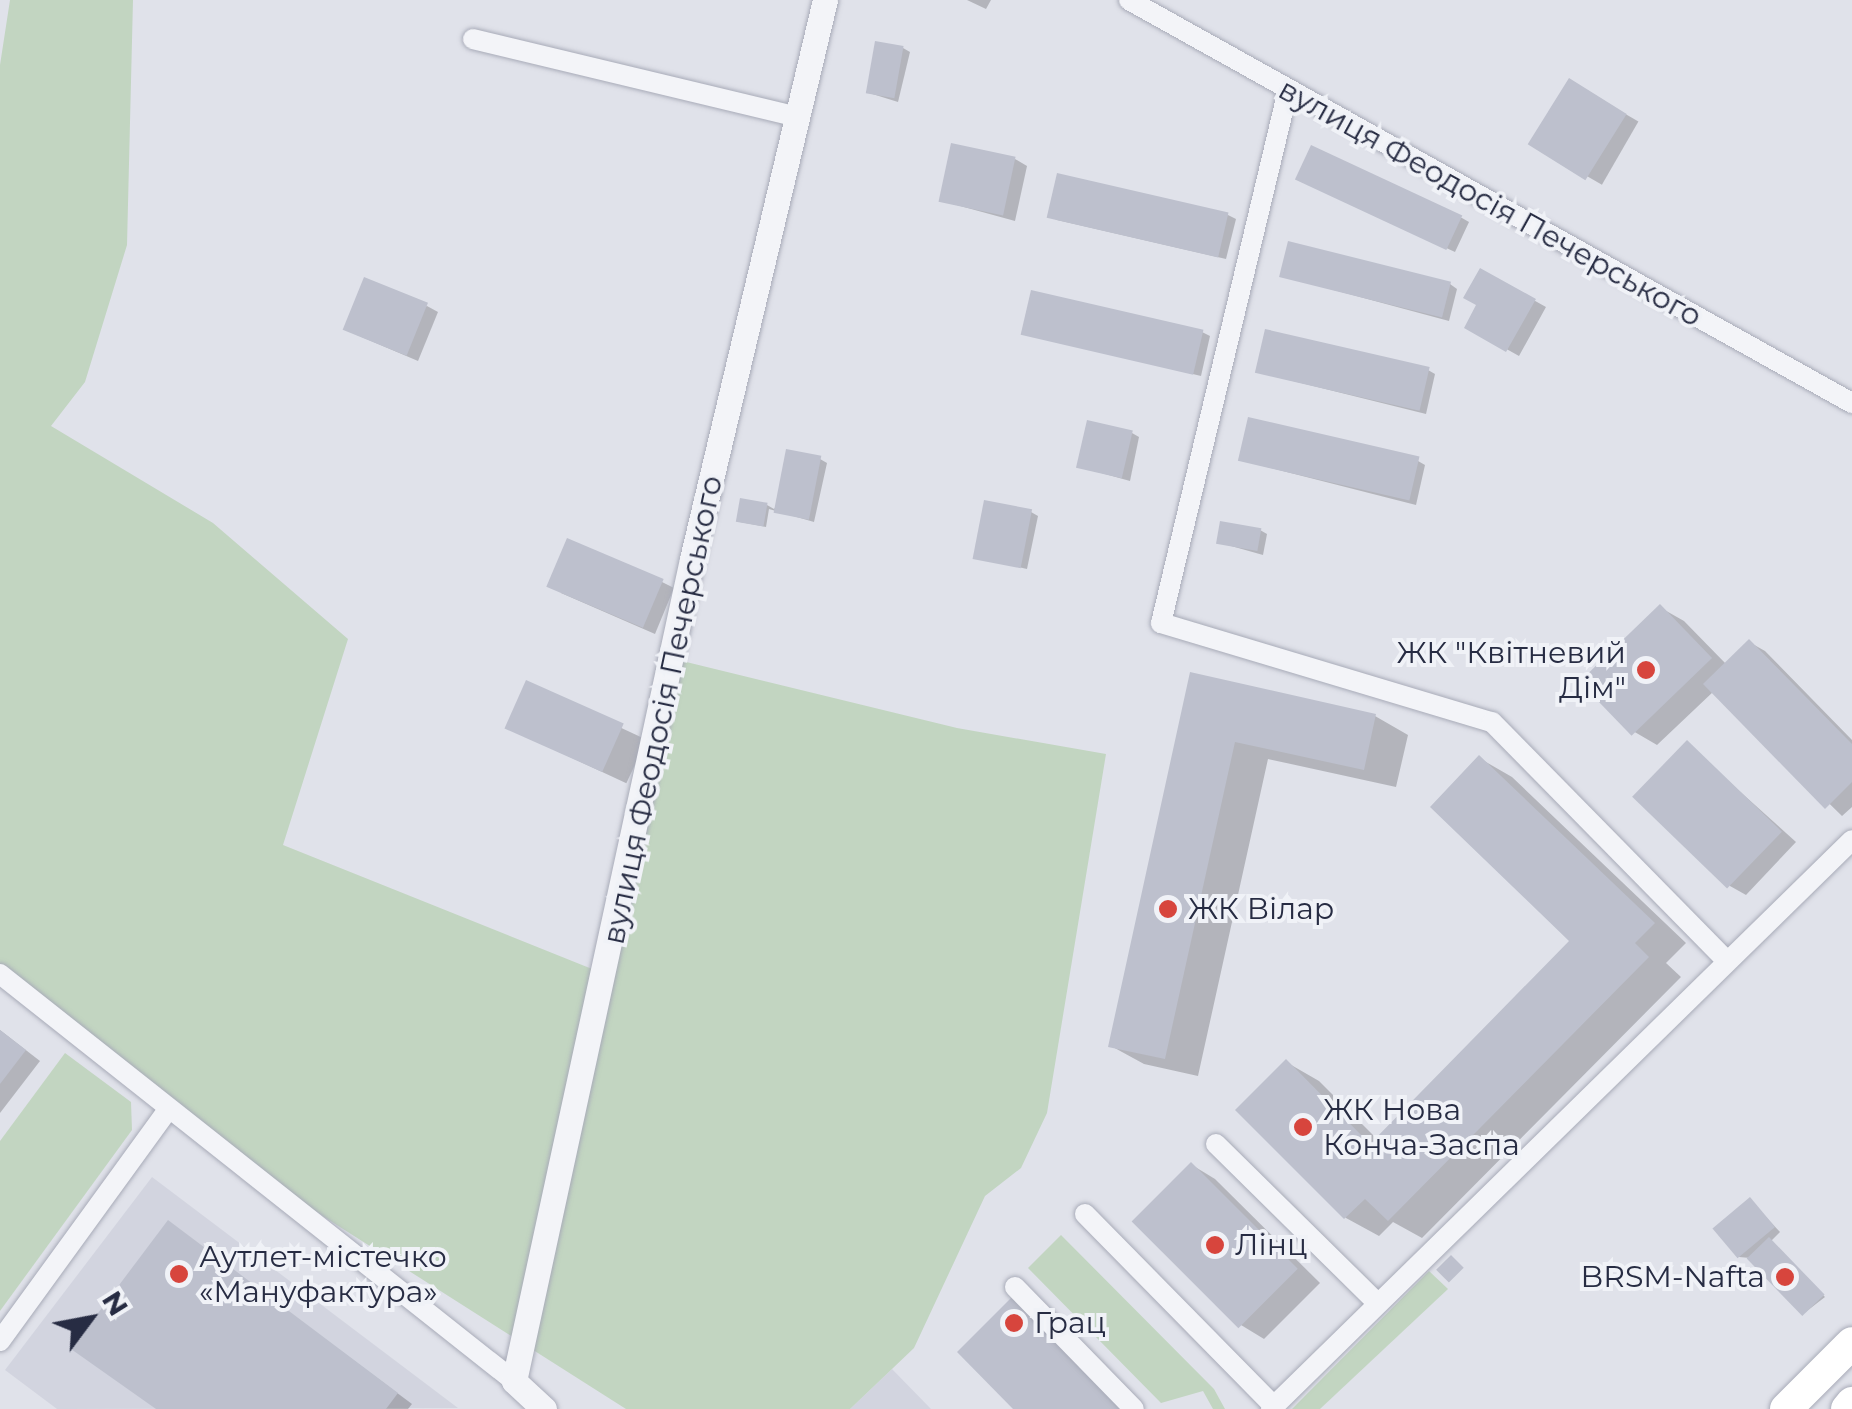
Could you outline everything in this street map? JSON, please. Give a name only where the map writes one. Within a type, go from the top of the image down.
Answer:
[{"type":"main road","points":[[1786,1409],[1852,1343]]},
{"type":"main road","points":[[1846,1409],[1852,1404]]},
{"type":"street","name":"вулиця Феодосія Печерського","points":[[514,1381],[692,558],[825,0]]},
{"type":"street","name":"вулиця Феодосія Печерського","points":[[1128,0],[1852,403]]},
{"type":"street","points":[[473,39],[799,117]]},
{"type":"street","points":[[1288,90],[1160,622],[1492,722],[1727,961]]},
{"type":"street","points":[[1085,1214],[1273,1408],[1852,840]]},
{"type":"street","points":[[0,974],[514,1381],[544,1409]]},
{"type":"street","points":[[0,1342],[167,1110]]},
{"type":"street","points":[[1216,1144],[1377,1303]]},
{"type":"street","points":[[1015,1287],[1134,1409]]},
{"type":"shaded area","name":"Аутлет-містечко «Мануфактура»","points":[[152,1177],[458,1408],[57,1409],[5,1370]]},
{"type":"shaded area","points":[[892,1369],[931,1409],[850,1409]]},
{"type":"green space","points":[[10,0],[133,0],[127,245],[85,382],[51,426],[213,523],[348,639],[283,845],[607,975],[674,659],[957,728],[1106,754],[1047,1113],[1021,1168],[985,1196],[914,1348],[850,1409],[626,1409],[211,1145],[0,974],[0,65]]},
{"type":"green space","points":[[65,1053],[131,1102],[132,1130],[0,1311],[0,1141]]},
{"type":"green space","points":[[1061,1235],[1214,1389],[1225,1409],[1213,1409],[1203,1391],[1161,1403],[1028,1268]]},
{"type":"green space","points":[[1429,1271],[1448,1289],[1320,1409],[1292,1409]]},
{"type":"building","points":[[875,41],[904,46],[894,98],[866,93]]},
{"type":"building","points":[[1569,78],[1627,114],[1585,180],[1528,144]]},
{"type":"building","points":[[951,143],[1016,157],[1003,215],[939,202]]},
{"type":"building","points":[[1311,145],[1462,216],[1446,250],[1295,179]]},
{"type":"building","points":[[1057,173],[1228,213],[1218,257],[1047,218]]},
{"type":"building","points":[[1288,241],[1451,282],[1442,318],[1279,277]]},
{"type":"building","points":[[1480,268],[1536,299],[1506,352],[1464,328],[1476,305],[1463,298]]},
{"type":"building","points":[[364,277],[428,303],[407,356],[343,330]]},
{"type":"building","points":[[1031,290],[1203,330],[1193,375],[1021,335]]},
{"type":"building","points":[[1265,329],[1430,367],[1420,411],[1255,373]]},
{"type":"building","points":[[1248,417],[1419,457],[1409,500],[1238,461]]},
{"type":"building","points":[[1087,420],[1133,431],[1122,478],[1076,468]]},
{"type":"building","points":[[786,449],[821,456],[809,520],[774,513]]},
{"type":"building","points":[[740,498],[768,503],[763,526],[736,522]]},
{"type":"building","points":[[984,500],[1032,509],[1021,568],[973,559]]},
{"type":"building","points":[[1220,521],[1261,528],[1257,551],[1216,544]]},
{"type":"building","points":[[567,538],[664,579],[643,628],[546,587]]},
{"type":"building","name":"ЖК \"Квітневий Дім\"","points":[[1660,604],[1712,658],[1632,736],[1579,682]]},
{"type":"building","points":[[1749,639],[1852,744],[1852,782],[1825,809],[1703,684]]},
{"type":"building","name":"ЖК Вілар","points":[[1190,672],[1376,714],[1364,770],[1235,742],[1165,1059],[1108,1047]]},
{"type":"building","points":[[526,680],[624,724],[602,772],[504,728]]},
{"type":"building","points":[[1687,740],[1782,832],[1727,889],[1632,797]]},
{"type":"building","points":[[1479,755],[1655,923],[1635,943],[1649,957],[1388,1221],[1365,1199],[1344,1219],[1235,1110],[1286,1059],[1370,1144],[1569,941],[1430,807]]},
{"type":"building","points":[[0,1030],[26,1050],[0,1084]]},
{"type":"building","name":"Лінц","points":[[1191,1162],[1298,1269],[1238,1328],[1132,1221]]},
{"type":"building","points":[[1750,1197],[1775,1227],[1738,1258],[1712,1228]]},
{"type":"building","name":"Аутлет-містечко «Мануфактура»","points":[[168,1220],[398,1393],[386,1409],[156,1409],[71,1349]]},
{"type":"building","name":"BRSM-Nafta","points":[[1769,1237],[1825,1295],[1802,1316],[1747,1259]]},
{"type":"building","points":[[1451,1255],[1464,1268],[1449,1283],[1436,1270]]},
{"type":"building","name":"Грац","points":[[1015,1294],[1128,1409],[1013,1409],[957,1352]]},
{"type":"place","name":"ЖК \"Квітневий Дім\"","points":[[1646,670]]},
{"type":"place","name":"ЖК Вілар","points":[[1168,909]]},
{"type":"place","name":"ЖК Нова Конча-Заспа","points":[[1303,1127]]},
{"type":"place","name":"Лінц","points":[[1215,1245]]},
{"type":"place","name":"Аутлет-містечко «Мануфактура»","points":[[179,1274]]},
{"type":"place","name":"BRSM-Nafta","points":[[1785,1277]]},
{"type":"place","name":"Грац","points":[[1014,1323]]}]
